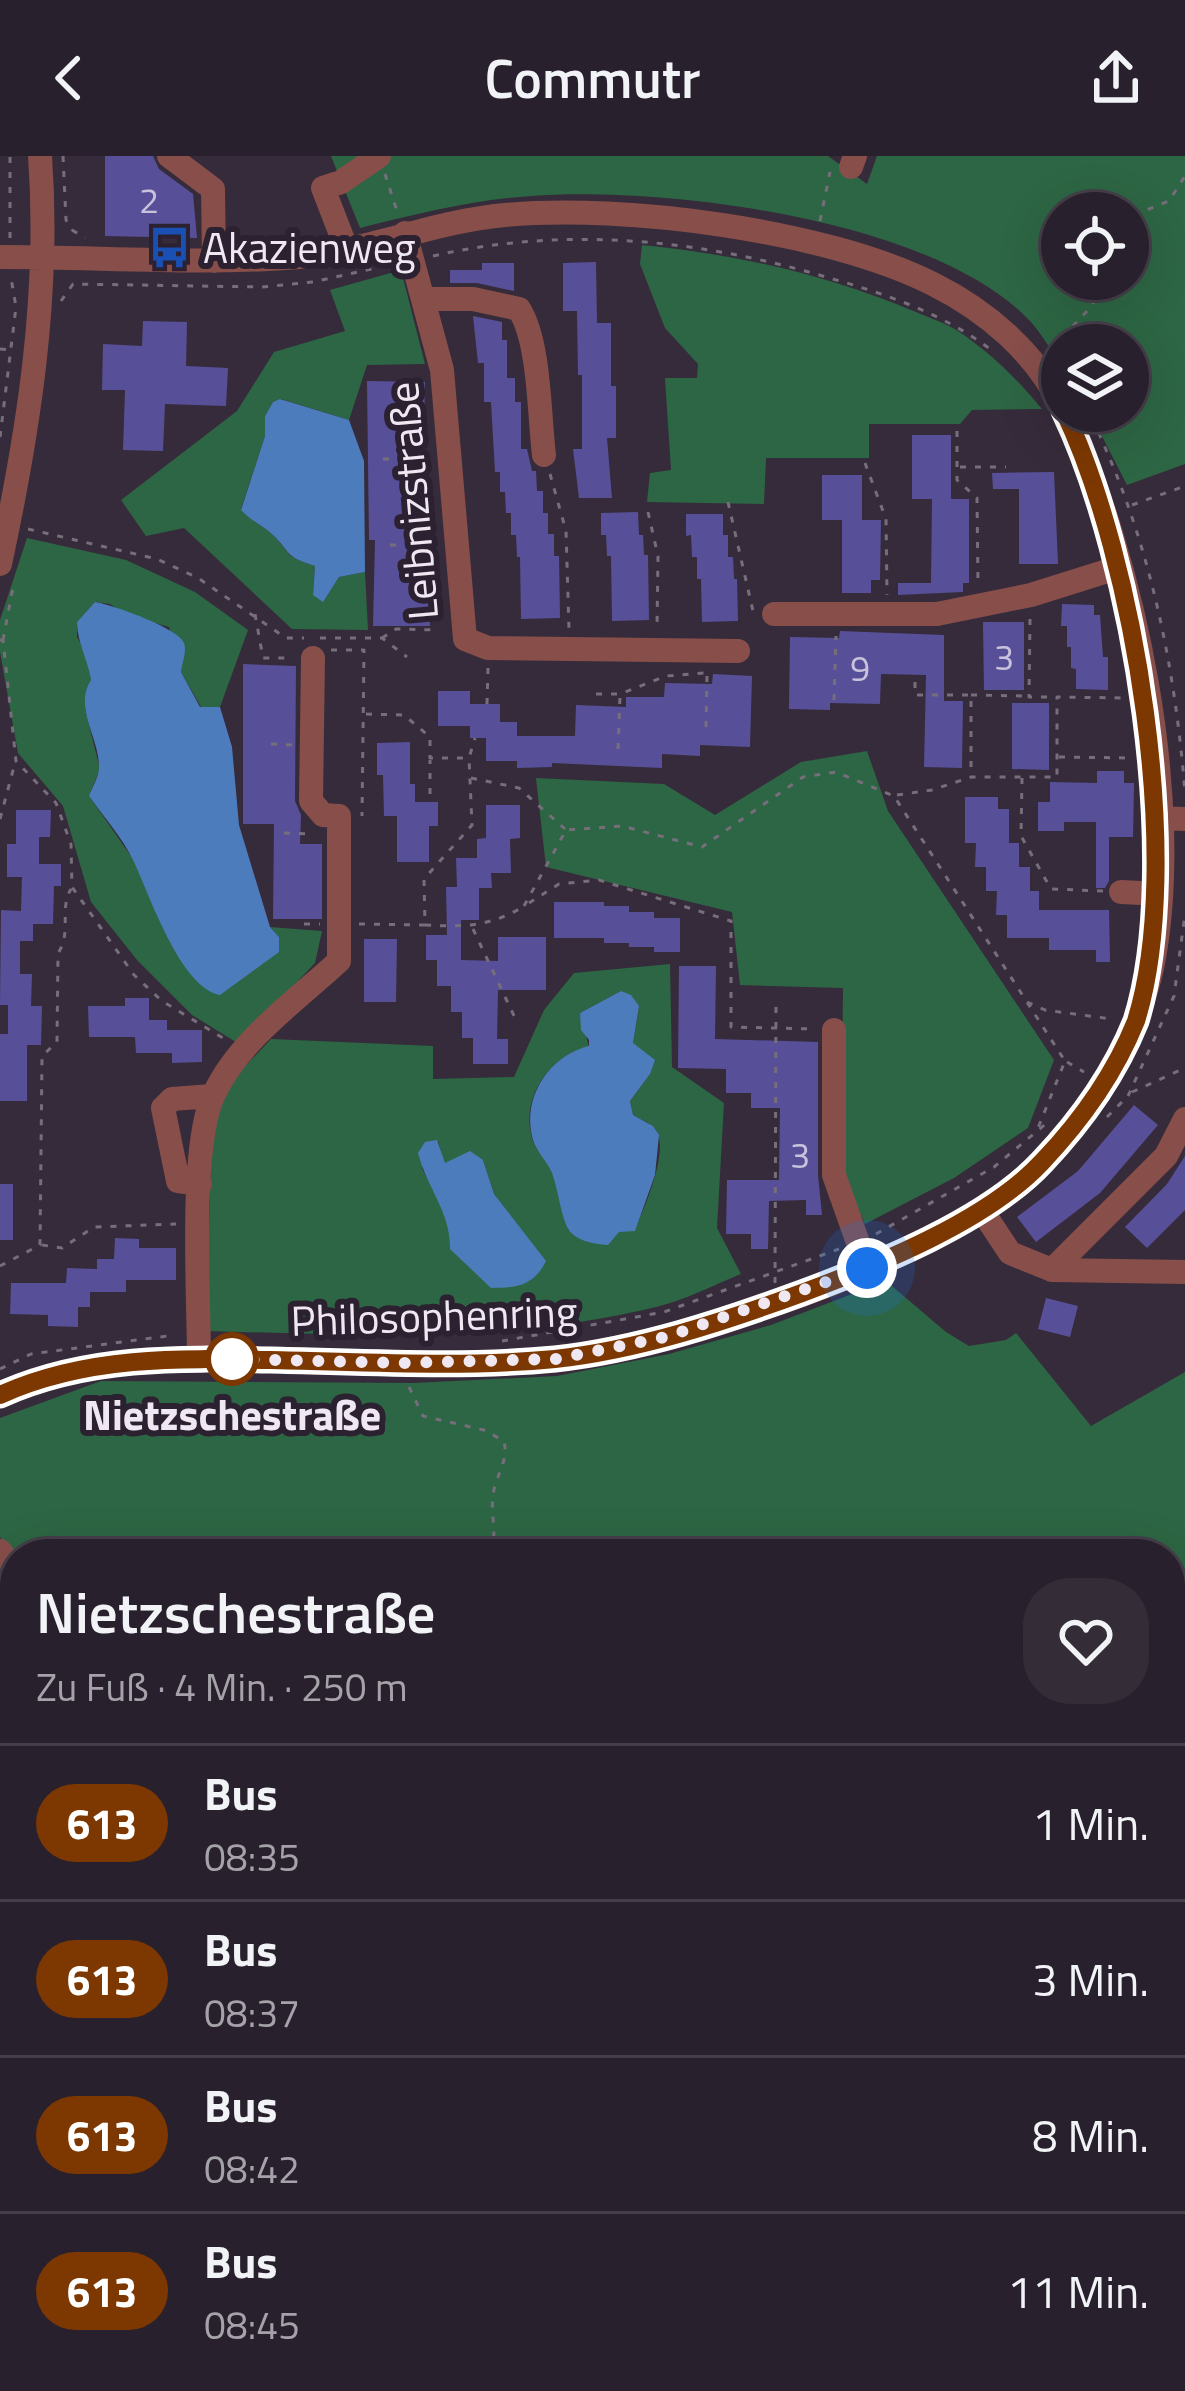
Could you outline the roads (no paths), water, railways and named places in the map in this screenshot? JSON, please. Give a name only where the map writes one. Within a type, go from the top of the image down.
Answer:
[{"type":"street","points":[[7,574],[44,256],[40,156]]},
{"type":"street","points":[[170,156],[213,189],[214,261]]},
{"type":"street","points":[[347,250],[323,188],[382,164]]},
{"type":"street","name":"Philosophenring","points":[[44,256],[214,261],[304,256],[347,250],[404,228],[505,215],[636,214],[814,243],[869,258],[934,284],[999,326],[1041,372]]},
{"type":"street","name":"Leibnizstraße","points":[[404,228],[442,370],[465,639],[488,648],[738,651]]},
{"type":"street","points":[[5,256],[44,256]]},
{"type":"street","points":[[423,299],[473,299],[519,309],[526,321],[544,455]]},
{"type":"street","name":"Philosophenring","points":[[0,1395],[60,1372],[199,1346],[402,1363],[556,1359],[666,1337],[867,1268],[981,1209],[1040,1165],[1112,1071],[1138,1018],[1152,967],[1173,818],[1120,567],[1074,432]]},
{"type":"street","points":[[764,615],[937,614],[1030,595],[1120,567]]},
{"type":"street","points":[[199,1346],[200,1184],[212,1096],[262,1030],[339,961],[339,816],[322,815],[311,801],[321,648]]},
{"type":"street","points":[[1121,892],[1161,894]]},
{"type":"street","points":[[834,1030],[834,1174],[867,1268]]},
{"type":"street","points":[[200,1184],[178,1181],[163,1108],[172,1099],[212,1096]]},
{"type":"street","points":[[1052,1270],[1166,1156],[1185,1119]]},
{"type":"street","points":[[981,1209],[1010,1253],[1052,1270],[1185,1272]]},
{"type":"water","points":[[280,399],[349,420],[364,461],[365,572],[339,577],[323,602],[313,595],[315,566],[294,557],[241,510],[265,436],[265,416]]},
{"type":"water","points":[[95,602],[143,618],[179,637],[185,650],[181,672],[200,707],[220,707],[232,747],[239,825],[270,927],[279,937],[279,952],[220,995],[205,989],[179,958],[129,851],[89,796],[99,768],[85,701],[91,680],[77,622]]},
{"type":"water","points":[[621,991],[639,1006],[633,1043],[655,1060],[630,1101],[633,1115],[659,1135],[655,1175],[635,1231],[619,1232],[608,1245],[579,1239],[570,1232],[552,1173],[530,1125],[541,1081],[561,1059],[589,1046],[580,1013]]},
{"type":"water","points":[[437,1140],[445,1163],[470,1151],[483,1160],[494,1194],[546,1261],[530,1281],[491,1288],[450,1249],[447,1224],[418,1153],[425,1142]]},
{"type":"place","name":"Akazienweg","points":[[169,248]]},
{"type":"place","name":"Nietzschestraße","points":[[232,1359]]}]
